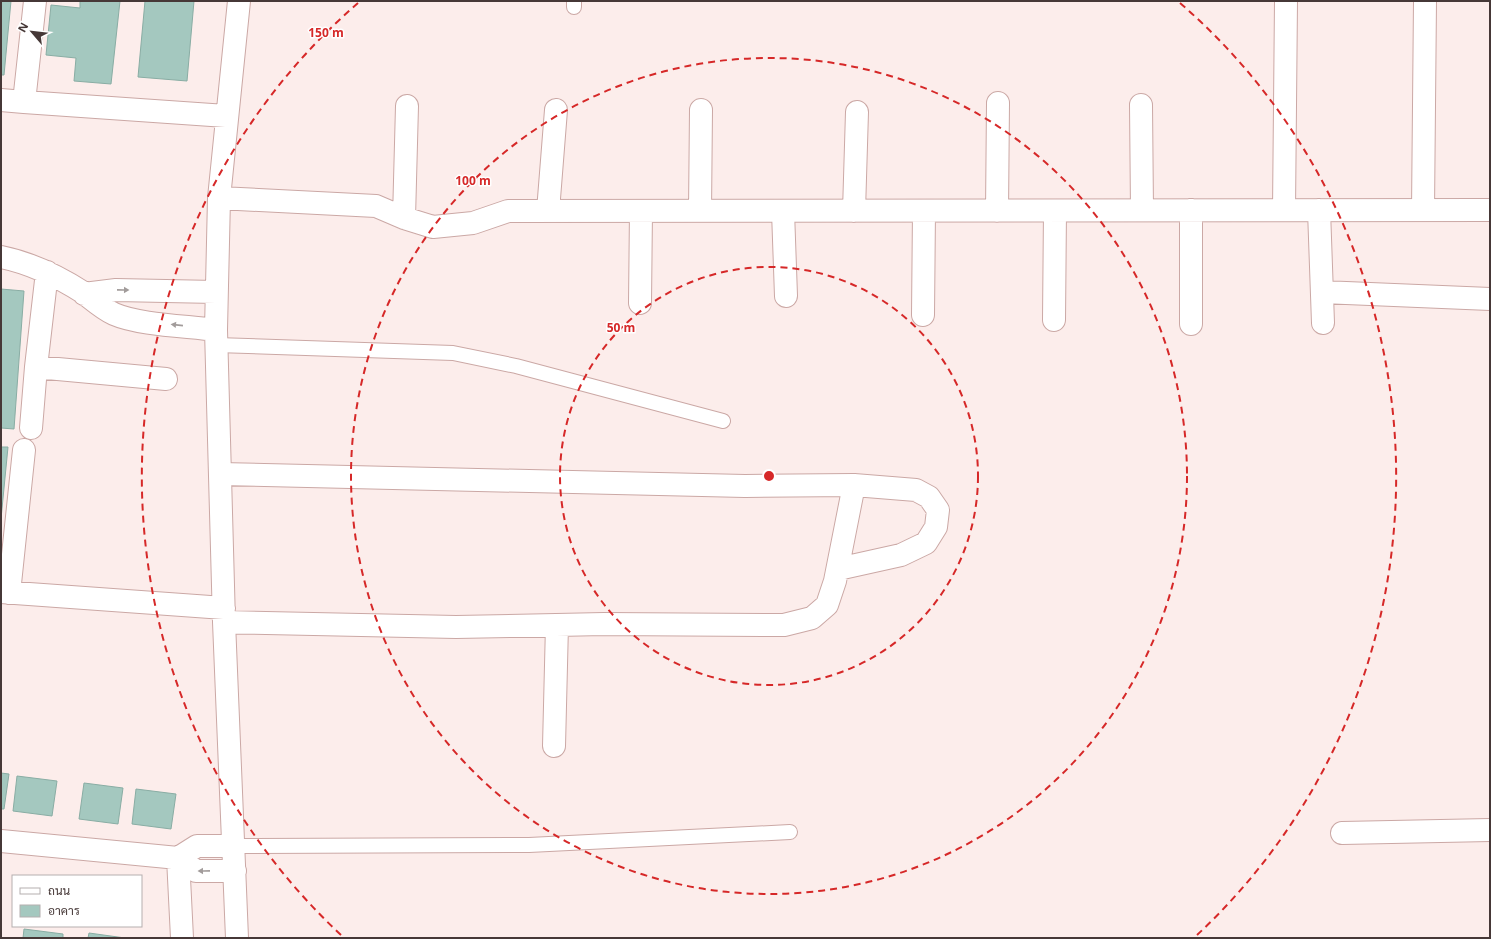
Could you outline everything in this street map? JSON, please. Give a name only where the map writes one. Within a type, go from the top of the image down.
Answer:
[{"type":"street","points":[[24,102],[35,1]]},
{"type":"street","points":[[237,938],[224,615],[216,292],[219,198],[226,116],[239,1]]},
{"type":"street","points":[[1284,210],[1286,1]]},
{"type":"street","points":[[1423,210],[1425,1]]},
{"type":"street","points":[[1,100],[226,116]]},
{"type":"street","points":[[997,211],[998,103]]},
{"type":"street","points":[[1141,105],[1142,210]]},
{"type":"street","points":[[404,218],[407,106]]},
{"type":"street","points":[[548,211],[556,110]]},
{"type":"street","points":[[700,211],[701,110]]},
{"type":"street","points":[[854,211],[858,112]]},
{"type":"street","points":[[219,198],[376,206],[404,218],[433,227],[473,223],[508,211],[1490,210]]},
{"type":"street","points":[[1054,320],[1055,210]]},
{"type":"street","points":[[1191,210],[1191,324]]},
{"type":"street","points":[[1319,210],[1322,323]]},
{"type":"street","points":[[640,303],[641,211]]},
{"type":"street","points":[[783,211],[786,296]]},
{"type":"street","points":[[923,315],[924,211]]},
{"type":"street","points":[[1,257],[47,272],[114,314],[139,321],[216,337]]},
{"type":"street","points":[[31,428],[36,367],[47,272]]},
{"type":"street","points":[[84,294],[116,290],[216,292]]},
{"type":"street","points":[[1322,292],[1490,299]]},
{"type":"street","points":[[36,367],[166,379]]},
{"type":"street","points":[[24,450],[5,593],[224,615],[456,627],[604,624],[784,625],[812,618],[827,604],[835,582],[854,485]]},
{"type":"street","points":[[220,474],[745,486],[854,485],[916,490],[929,497],[938,510],[936,527],[926,542],[901,555],[838,569]]},
{"type":"street","points":[[554,746],[557,625]]},
{"type":"street","points":[[1342,833],[1490,830]]},
{"type":"street","points":[[1,840],[178,858],[196,871],[235,871]]},
{"type":"street","points":[[178,858],[197,846],[233,846]]},
{"type":"street","points":[[178,858],[182,938]]},
{"type":"lane","points":[[216,337],[453,353],[516,366],[724,421]]},
{"type":"lane","points":[[233,846],[529,845],[790,832]]},
{"type":"building","points":[[1,1],[11,1],[4,75],[1,75]]},
{"type":"building","points":[[80,1],[120,1],[111,84],[74,81],[76,58],[46,55],[51,5],[80,8]]},
{"type":"building","points":[[145,1],[194,1],[187,81],[138,77]]},
{"type":"building","points":[[1,289],[24,291],[14,429],[1,428]]},
{"type":"building","points":[[1,447],[8,447],[1,519]]},
{"type":"building","points":[[1,773],[9,774],[4,809],[1,809]]},
{"type":"building","points":[[17,776],[57,781],[52,816],[13,811]]},
{"type":"building","points":[[84,783],[123,788],[118,824],[79,819]]},
{"type":"building","points":[[136,789],[176,794],[171,829],[132,824]]},
{"type":"building","points":[[24,929],[63,934],[63,938],[23,938]]},
{"type":"building","points":[[89,933],[125,938],[88,938]]}]
